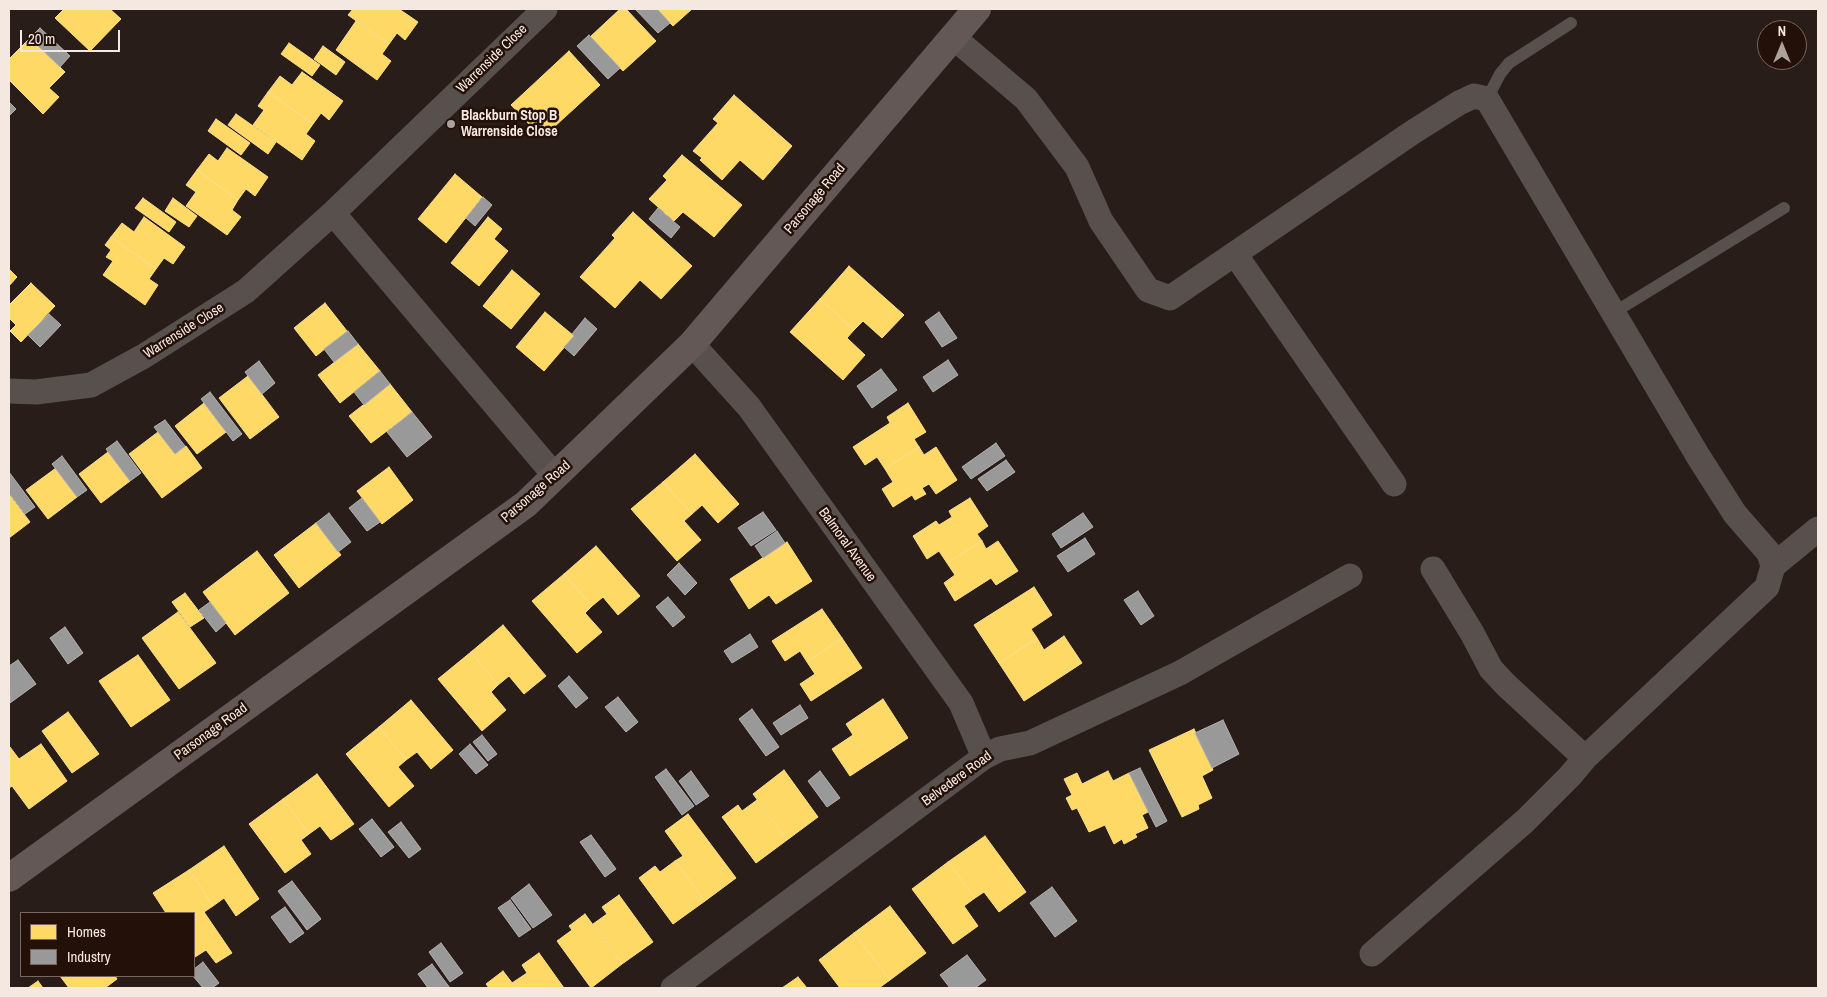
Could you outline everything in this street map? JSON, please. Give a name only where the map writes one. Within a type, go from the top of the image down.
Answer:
[{"type":"street","name":"Warrenside Close","points":[[9,391],[36,392],[91,385],[137,360],[246,292],[333,213],[545,9]]},
{"type":"street","name":"Parsonage Road","points":[[9,878],[518,510],[556,477],[692,344],[977,9]]},
{"type":"street","points":[[953,36],[1026,99],[1077,167],[1101,220],[1148,290],[1170,298],[1413,132],[1459,103],[1474,96],[1487,99],[1698,456],[1735,514],[1769,553],[1772,566],[1767,587],[1585,758],[1570,776],[1525,821],[1372,954]]},
{"type":"street","points":[[333,213],[556,477]]},
{"type":"street","points":[[1236,254],[1394,484]]},
{"type":"street","name":"Balmoral Avenue","points":[[692,344],[749,407],[961,703],[984,757]]},
{"type":"street","points":[[1772,566],[1818,529]]},
{"type":"street","points":[[1433,569],[1491,669],[1585,758]]},
{"type":"street","name":"Belvedere Road","points":[[673,988],[984,757],[1000,749],[1030,743],[1180,673],[1350,576]]},
{"type":"lane","points":[[1487,99],[1500,74],[1509,63],[1571,23]]},
{"type":"lane","points":[[1613,312],[1784,208]]},
{"type":"building: Homes","points":[[64,9],[110,9],[121,19],[90,51],[55,18]]},
{"type":"building: Homes","points":[[353,9],[399,9],[418,22],[405,40],[397,33],[389,44],[348,15]]},
{"type":"building: Homes","points":[[620,9],[626,9],[656,41],[623,71],[590,37]]},
{"type":"building: Homes","points":[[657,9],[692,9],[673,26]]},
{"type":"building: Homes","points":[[356,21],[389,44],[382,54],[391,61],[377,80],[336,50]]},
{"type":"building: Homes","points":[[30,38],[65,72],[49,88],[59,97],[43,114],[9,80],[9,59]]},
{"type":"building: Homes","points":[[289,43],[320,65],[312,76],[281,54]]},
{"type":"building: Homes","points":[[323,46],[345,62],[336,75],[314,59]]},
{"type":"building: Homes","points":[[569,51],[600,85],[542,138],[511,105]]},
{"type":"building: Homes","points":[[302,72],[343,101],[329,120],[321,113],[313,124],[268,92],[280,76],[292,85]]},
{"type":"building: Homes","points":[[268,92],[313,124],[306,134],[315,141],[302,160],[253,125],[264,110],[258,106]]},
{"type":"building: Homes","points":[[734,95],[792,146],[763,180],[740,160],[722,180],[693,151],[718,123],[713,119]]},
{"type":"building: Homes","points":[[236,114],[276,142],[268,154],[228,125]]},
{"type":"building: Homes","points":[[216,119],[250,143],[241,155],[208,131]]},
{"type":"building: Homes","points":[[227,148],[268,177],[255,196],[246,189],[238,200],[197,170],[209,154],[218,161]]},
{"type":"building: Homes","points":[[682,155],[742,205],[714,237],[683,212],[674,221],[649,199],[667,180],[663,176]]},
{"type":"building: Homes","points":[[197,170],[238,200],[232,210],[241,217],[227,235],[186,206],[196,192],[186,185]]},
{"type":"building: Homes","points":[[455,174],[482,197],[446,243],[418,219]]},
{"type":"building: Homes","points":[[143,198],[176,222],[169,232],[135,208]]},
{"type":"building: Homes","points":[[173,198],[197,216],[189,227],[165,211]]},
{"type":"building: Homes","points":[[633,212],[692,266],[661,299],[640,280],[615,308],[580,277],[615,238],[612,235]]},
{"type":"building: Homes","points":[[144,217],[185,247],[173,264],[164,258],[156,269],[111,237],[122,223],[134,232]]},
{"type":"building: Homes","points":[[488,217],[502,229],[494,239],[508,251],[479,286],[451,263]]},
{"type":"building: Homes","points":[[111,237],[156,269],[149,279],[158,285],[145,305],[103,275],[113,261],[106,257],[111,250],[105,245]]},
{"type":"building: Homes","points":[[849,266],[904,315],[882,338],[863,321],[854,330],[820,299]]},
{"type":"building: Homes","points":[[9,269],[17,277],[9,286]]},
{"type":"building: Homes","points":[[512,270],[540,294],[511,329],[483,306]]},
{"type":"building: Homes","points":[[31,283],[55,306],[21,342],[10,331],[16,325],[9,318],[9,305]]},
{"type":"building: Homes","points":[[820,299],[854,330],[847,338],[865,355],[843,380],[790,332]]},
{"type":"building: Homes","points":[[325,303],[347,331],[316,356],[294,328]]},
{"type":"building: Homes","points":[[545,312],[574,336],[544,371],[516,347]]},
{"type":"building: Homes","points":[[358,344],[380,371],[340,403],[318,375]]},
{"type":"building: Homes","points":[[248,376],[279,417],[250,439],[219,398]]},
{"type":"building: Homes","points":[[390,384],[412,412],[371,443],[349,416]]},
{"type":"building: Homes","points":[[204,403],[226,432],[197,454],[175,426]]},
{"type":"building: Homes","points":[[908,403],[926,432],[914,439],[919,447],[885,469],[877,457],[865,465],[853,447],[890,423],[887,417]]},
{"type":"building: Homes","points":[[158,432],[175,454],[186,446],[202,468],[162,498],[129,454]]},
{"type":"building: Homes","points":[[919,447],[924,455],[936,447],[957,480],[936,494],[929,484],[922,488],[926,494],[915,500],[912,495],[893,507],[882,489],[893,482],[885,469]]},
{"type":"building: Homes","points":[[108,452],[130,481],[101,503],[79,474]]},
{"type":"building: Homes","points":[[695,454],[739,504],[718,523],[702,505],[692,514],[663,482]]},
{"type":"building: Homes","points":[[389,467],[413,500],[382,524],[357,491]]},
{"type":"building: Homes","points":[[56,468],[77,497],[48,519],[26,490]]},
{"type":"building: Homes","points":[[663,482],[692,514],[684,521],[701,540],[677,561],[631,509]]},
{"type":"building: Homes","points":[[9,494],[30,522],[9,538]]},
{"type":"building: Homes","points":[[970,498],[988,526],[977,534],[982,541],[947,563],[939,551],[927,559],[913,536],[936,521],[939,525],[952,517],[949,511]]},
{"type":"building: Homes","points":[[316,523],[341,555],[299,588],[274,555]]},
{"type":"building: Homes","points":[[982,541],[986,549],[998,541],[1018,571],[996,585],[991,578],[955,601],[944,583],[955,575],[947,563]]},
{"type":"building: Homes","points":[[787,542],[812,581],[776,604],[769,595],[749,609],[730,579]]},
{"type":"building: Homes","points":[[596,546],[640,596],[618,615],[603,597],[592,606],[564,574]]},
{"type":"building: Homes","points":[[257,551],[289,593],[235,635],[203,592]]},
{"type":"building: Homes","points":[[564,574],[592,606],[585,613],[602,632],[577,653],[532,601]]},
{"type":"building: Homes","points":[[1034,587],[1052,615],[1031,629],[1037,638],[999,663],[974,625]]},
{"type":"building: Homes","points":[[185,593],[204,618],[190,627],[172,602]]},
{"type":"building: Homes","points":[[822,609],[842,638],[807,662],[800,651],[785,661],[772,641]]},
{"type":"building: Homes","points":[[178,612],[216,663],[179,689],[142,638]]},
{"type":"building: Homes","points":[[503,625],[546,676],[524,694],[509,676],[498,685],[471,652]]},
{"type":"building: Homes","points":[[1064,636],[1082,663],[1024,701],[999,663],[1037,638],[1044,650]]},
{"type":"building: Homes","points":[[842,638],[862,668],[811,701],[800,684],[815,674],[807,662]]},
{"type":"building: Homes","points":[[471,652],[498,685],[491,692],[506,710],[482,731],[438,679]]},
{"type":"building: Homes","points":[[138,655],[170,700],[131,727],[99,681]]},
{"type":"building: Homes","points":[[883,699],[908,738],[850,776],[832,749],[853,735],[846,724]]},
{"type":"building: Homes","points":[[411,700],[453,750],[431,769],[417,752],[406,760],[379,727]]},
{"type":"building: Homes","points":[[68,712],[99,754],[72,773],[42,731]]},
{"type":"building: Homes","points":[[379,727],[406,760],[398,767],[414,786],[389,807],[346,754]]},
{"type":"building: Homes","points":[[1194,729],[1213,770],[1202,776],[1212,798],[1198,805],[1199,809],[1182,817],[1149,750]]},
{"type":"building: Homes","points":[[41,744],[67,781],[29,809],[12,786],[9,788],[9,748],[19,759]]},
{"type":"building: Homes","points":[[784,770],[818,817],[787,840],[753,794]]},
{"type":"building: Homes","points":[[1108,771],[1113,781],[1129,773],[1148,812],[1142,815],[1148,828],[1135,834],[1137,837],[1124,844],[1122,839],[1114,844],[1105,825],[1089,832],[1077,808],[1072,810],[1066,798],[1072,795],[1064,779],[1077,773],[1082,784]]},
{"type":"building: Homes","points":[[317,774],[354,824],[331,840],[320,826],[309,834],[283,799]]},
{"type":"building: Homes","points":[[283,799],[309,834],[301,840],[311,854],[285,873],[249,824]]},
{"type":"building: Homes","points":[[757,800],[787,840],[756,863],[722,817],[738,805],[742,811]]},
{"type":"building: Homes","points":[[688,814],[736,878],[705,901],[675,861],[683,856],[665,831]]},
{"type":"building: Homes","points":[[985,836],[1026,892],[999,912],[984,892],[975,898],[948,862]]},
{"type":"building: Homes","points":[[224,846],[259,899],[236,916],[224,898],[213,906],[189,870]]},
{"type":"building: Homes","points":[[675,861],[705,901],[673,924],[639,878],[655,866],[660,872]]},
{"type":"building: Homes","points":[[948,862],[975,898],[964,906],[978,926],[953,944],[912,889]]},
{"type":"building: Homes","points":[[189,870],[213,906],[204,912],[232,953],[216,963],[206,950],[195,957],[195,912],[165,912],[153,893]]},
{"type":"building: Homes","points":[[619,895],[653,942],[622,964],[593,924],[607,914],[602,907]]},
{"type":"building: Homes","points":[[890,906],[926,953],[890,980],[854,933]]},
{"type":"building: Homes","points":[[585,914],[622,964],[591,988],[557,941],[572,930],[569,926]]},
{"type":"building: Homes","points":[[854,933],[890,980],[879,988],[840,988],[819,960]]},
{"type":"building: Homes","points":[[539,953],[564,988],[516,988],[512,983],[527,973],[522,965]]},
{"type":"building: Homes","points":[[503,971],[516,988],[489,988],[486,984]]},
{"type":"building: Homes","points":[[61,977],[116,977],[117,979],[105,988],[69,988]]},
{"type":"building: Homes","points":[[798,977],[807,988],[782,988]]},
{"type":"building: Homes","points":[[38,981],[43,988],[28,988]]},
{"type":"building: Industry","points":[[635,9],[657,9],[670,23],[658,33]]},
{"type":"building: Industry","points":[[40,28],[70,56],[60,67],[30,38]]},
{"type":"building: Industry","points":[[589,35],[620,68],[608,79],[577,46]]},
{"type":"building: Industry","points":[[9,102],[16,109],[9,116]]},
{"type":"building: Industry","points":[[483,197],[492,205],[475,226],[466,218]]},
{"type":"building: Industry","points":[[658,208],[680,227],[671,238],[649,219]]},
{"type":"building: Industry","points":[[939,312],[957,338],[942,347],[925,322]]},
{"type":"building: Industry","points":[[49,314],[61,325],[40,347],[28,335]]},
{"type":"building: Industry","points":[[585,318],[597,329],[574,356],[564,347],[574,336],[572,334]]},
{"type":"building: Industry","points":[[348,331],[358,344],[334,362],[324,349]]},
{"type":"building: Industry","points":[[948,360],[958,375],[933,392],[923,377]]},
{"type":"building: Industry","points":[[259,361],[275,383],[262,394],[245,372]]},
{"type":"building: Industry","points":[[881,369],[897,390],[872,408],[857,386]]},
{"type":"building: Industry","points":[[380,371],[390,384],[364,405],[354,392]]},
{"type":"building: Industry","points":[[210,392],[242,434],[233,441],[201,399]]},
{"type":"building: Industry","points":[[412,412],[432,437],[407,457],[387,432]]},
{"type":"building: Industry","points":[[165,420],[185,446],[175,454],[154,427]]},
{"type":"building: Industry","points":[[117,441],[141,473],[130,481],[106,449]]},
{"type":"building: Industry","points":[[996,443],[1005,456],[971,479],[962,467]]},
{"type":"building: Industry","points":[[62,456],[87,490],[77,497],[52,464]]},
{"type":"building: Industry","points":[[1006,460],[1015,472],[987,491],[978,479]]},
{"type":"building: Industry","points":[[9,472],[35,507],[25,514],[9,493]]},
{"type":"building: Industry","points":[[362,498],[380,522],[367,531],[349,508]]},
{"type":"building: Industry","points":[[763,512],[776,530],[751,546],[738,528]]},
{"type":"building: Industry","points":[[329,513],[351,542],[338,552],[316,523]]},
{"type":"building: Industry","points":[[1083,513],[1093,527],[1061,548],[1052,534]]},
{"type":"building: Industry","points":[[777,531],[785,543],[763,558],[755,546]]},
{"type":"building: Industry","points":[[1085,538],[1095,554],[1068,572],[1057,556]]},
{"type":"building: Industry","points":[[679,563],[697,583],[685,595],[667,575]]},
{"type":"building: Industry","points":[[1138,591],[1154,616],[1141,625],[1124,600]]},
{"type":"building: Industry","points":[[668,597],[685,617],[673,627],[656,607]]},
{"type":"building: Industry","points":[[210,602],[226,623],[216,632],[199,610]]},
{"type":"building: Industry","points":[[65,627],[83,653],[68,664],[50,638]]},
{"type":"building: Industry","points":[[750,634],[758,647],[732,663],[724,651]]},
{"type":"building: Industry","points":[[18,660],[36,684],[10,703],[9,666]]},
{"type":"building: Industry","points":[[569,676],[588,698],[576,708],[558,686]]},
{"type":"building: Industry","points":[[618,697],[638,722],[626,732],[605,707]]},
{"type":"building: Industry","points":[[800,705],[808,718],[781,735],[773,723]]},
{"type":"building: Industry","points":[[752,709],[779,747],[766,756],[739,719]]},
{"type":"building: Industry","points":[[1223,720],[1239,754],[1212,768],[1195,733]]},
{"type":"building: Industry","points":[[482,735],[497,754],[488,761],[473,742]]},
{"type":"building: Industry","points":[[470,744],[488,765],[476,774],[459,754]]},
{"type":"building: Industry","points":[[1140,768],[1167,821],[1156,827],[1129,773]]},
{"type":"building: Industry","points":[[666,769],[694,806],[682,815],[655,777]]},
{"type":"building: Industry","points":[[691,771],[709,796],[696,805],[679,781]]},
{"type":"building: Industry","points":[[820,771],[840,798],[827,807],[808,781]]},
{"type":"building: Industry","points":[[372,819],[394,847],[381,857],[359,829]]},
{"type":"building: Industry","points":[[401,822],[421,849],[409,858],[388,832]]},
{"type":"building: Industry","points":[[591,835],[616,869],[605,877],[580,842]]},
{"type":"building: Industry","points":[[292,881],[321,919],[307,930],[278,891]]},
{"type":"building: Industry","points":[[529,884],[552,915],[533,928],[511,898]]},
{"type":"building: Industry","points":[[1052,887],[1077,921],[1055,937],[1030,903]]},
{"type":"building: Industry","points":[[510,900],[531,929],[519,937],[498,908]]},
{"type":"building: Industry","points":[[285,907],[304,933],[290,943],[271,917]]},
{"type":"building: Industry","points":[[441,943],[463,973],[450,982],[429,952]]},
{"type":"building: Industry","points":[[967,955],[986,980],[975,988],[950,988],[940,975]]},
{"type":"building: Industry","points":[[203,962],[219,983],[212,988],[203,988],[194,977],[195,968]]},
{"type":"building: Industry","points":[[432,964],[450,988],[428,988],[418,974]]},
{"type":"place","name":"Blackburn Stop B Warrenside Close","points":[[451,124]]}]
